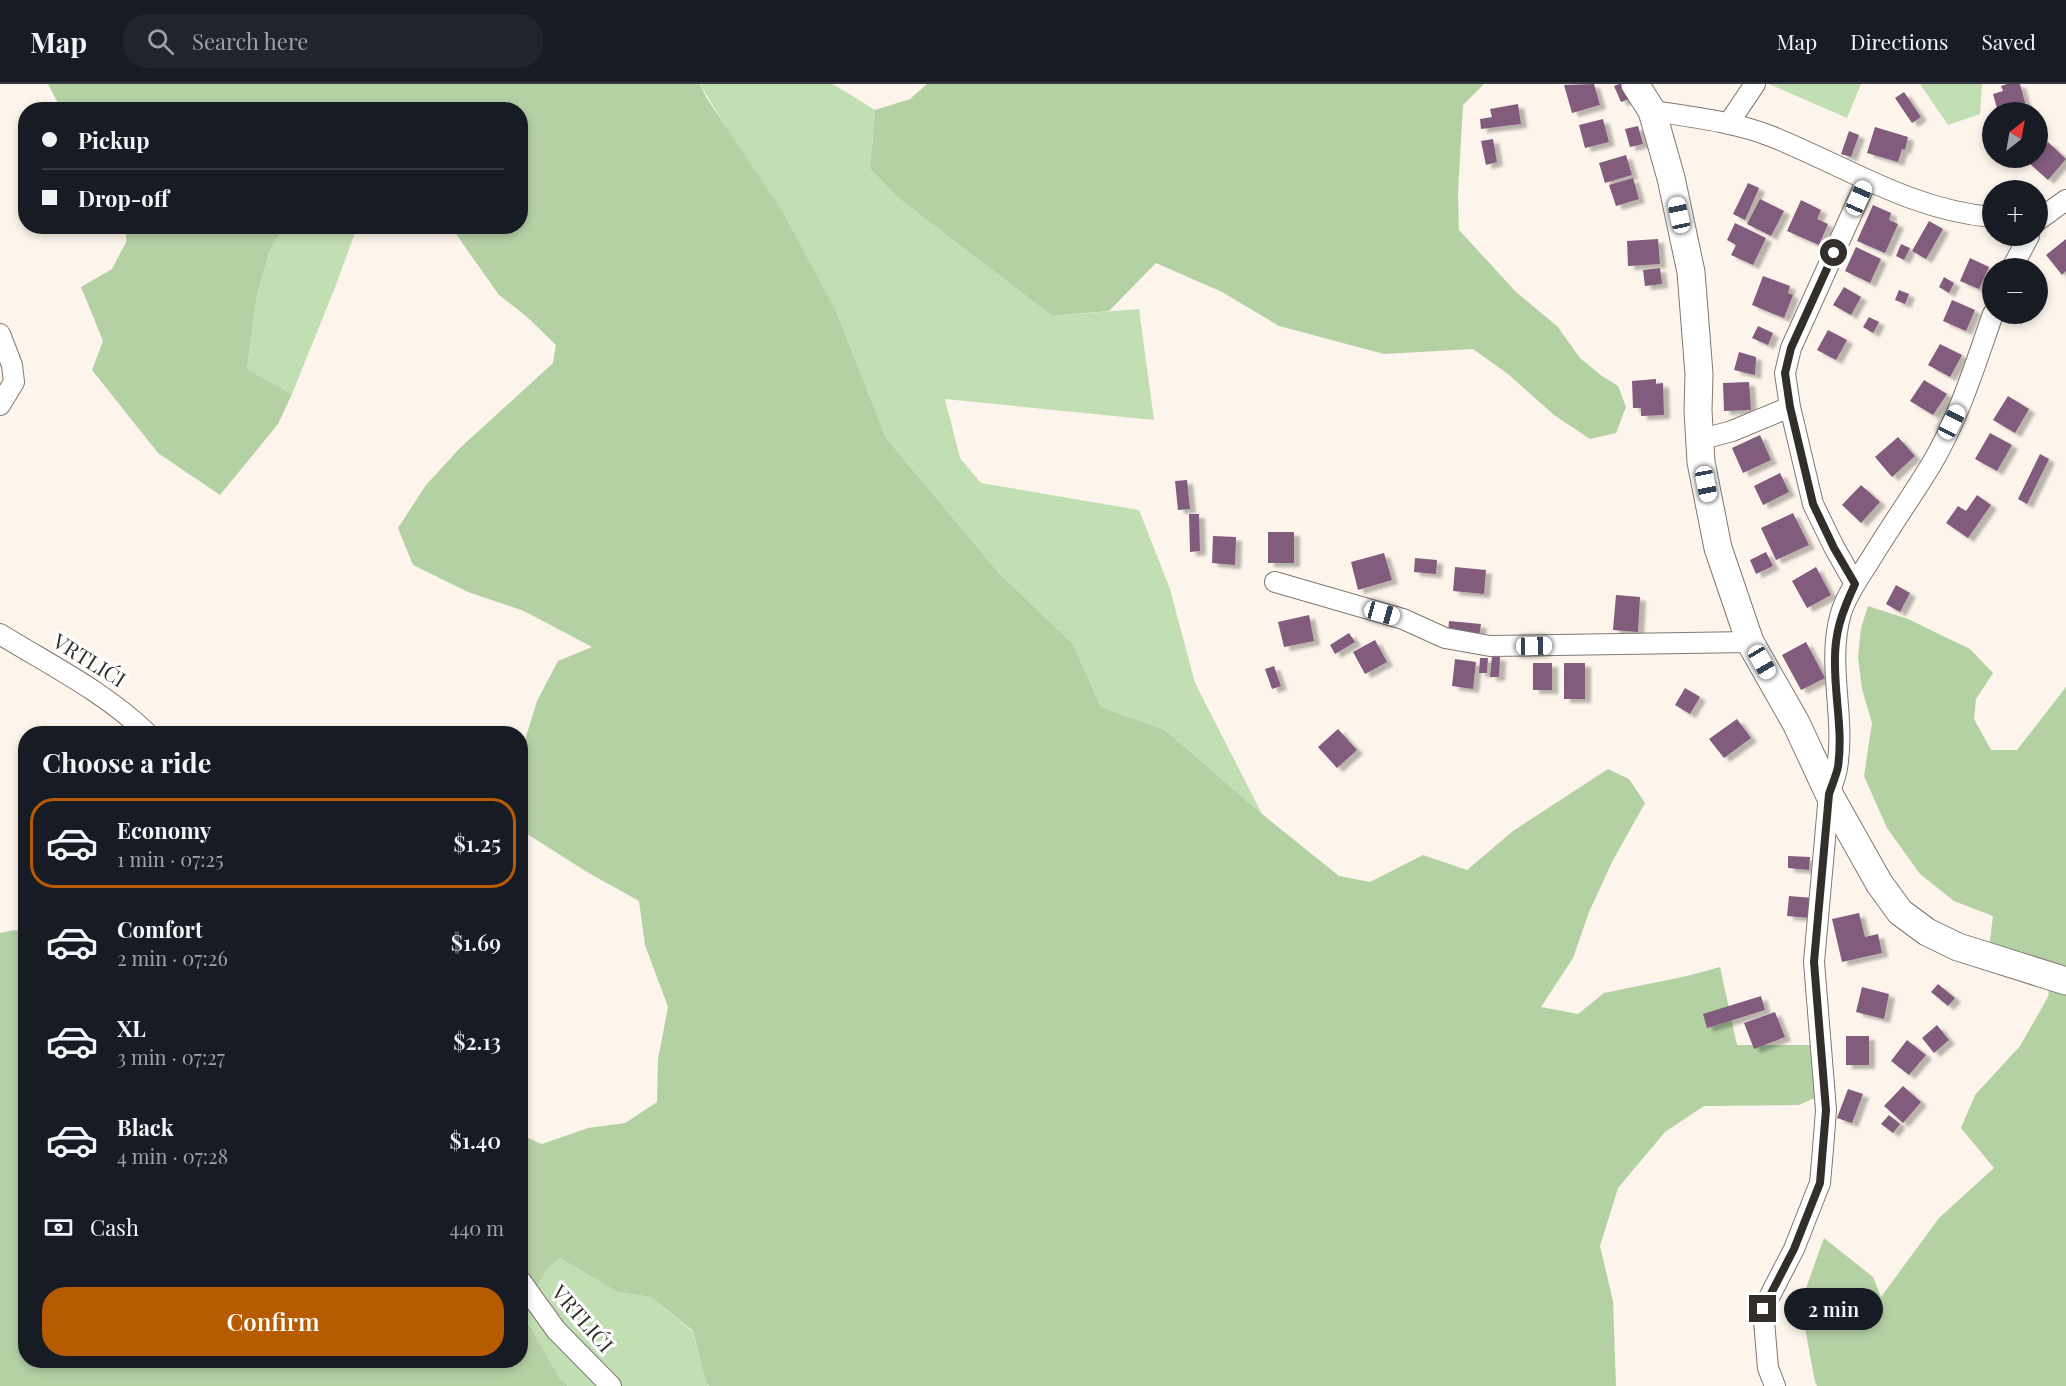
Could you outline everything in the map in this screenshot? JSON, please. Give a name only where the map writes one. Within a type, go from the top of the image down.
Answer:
[{"type":"street","points":[[1635,84],[1652,111],[1671,178],[1691,272],[1699,374],[1701,462],[1718,548],[1750,642],[1796,723],[1829,794],[1879,883],[1900,912],[1927,932],[1958,947],[2066,981]]},
{"type":"street","points":[[1728,124],[1755,84]]},
{"type":"street","points":[[1652,111],[1728,124],[1771,136],[1867,180],[1929,205],[1982,216]]},
{"type":"street","points":[[1855,584],[1834,548],[1813,504],[1790,407],[1785,373],[1786,360],[1867,180]]},
{"type":"street","points":[[2048,213],[2066,200]]},
{"type":"street","points":[[1775,1386],[1768,1368],[1763,1309],[1794,1249],[1820,1183],[1824,1139],[1826,1110],[1814,962],[1829,794],[1837,769],[1839,745],[1834,665],[1841,612],[1855,584],[1932,463],[1963,402],[1990,324]]},
{"type":"street","points":[[0,334],[12,365],[14,382],[0,405]]},
{"type":"street","points":[[1699,440],[1732,431],[1790,407]]},
{"type":"street","points":[[1275,582],[1403,619],[1444,638],[1490,646],[1750,642]]},
{"type":"street","name":"VRTLIĆI","points":[[0,634],[90,688],[129,715],[140,726]]},
{"type":"street","name":"VRTLIĆI","points":[[528,1291],[556,1330],[611,1386]]},
{"type":"green space","points":[[48,84],[700,84],[706,97],[783,213],[836,311],[886,438],[999,573],[1073,644],[1101,707],[1165,730],[1262,814],[1339,876],[1370,882],[1423,855],[1467,870],[1513,831],[1608,769],[1629,779],[1645,803],[1613,860],[1589,912],[1573,958],[1541,1007],[1578,1014],[1604,993],[1720,967],[1737,1045],[1829,1045],[1830,1091],[1799,1105],[1704,1106],[1665,1132],[1618,1188],[1600,1246],[1613,1301],[1616,1386],[709,1386],[705,1380],[693,1331],[651,1297],[617,1292],[560,1258],[547,1269],[528,1305],[528,1138],[542,1144],[588,1128],[625,1123],[657,1102],[658,1059],[668,1007],[645,945],[639,901],[587,872],[528,834],[528,730],[537,701],[558,661],[592,647],[524,611],[468,592],[413,565],[398,528],[426,485],[460,448],[553,363],[556,345],[526,316],[499,295],[456,234],[528,234],[528,102],[57,102]]},
{"type":"green space","points":[[700,84],[833,84],[875,110],[870,167],[897,197],[1052,316],[1139,309],[1154,420],[945,399],[960,458],[981,483],[1139,510],[1170,589],[1195,683],[1262,814],[1165,730],[1101,707],[1073,644],[999,573],[886,438],[836,311]]},
{"type":"green space","points":[[927,84],[1484,84],[1463,105],[1458,193],[1459,230],[1516,292],[1557,326],[1580,358],[1618,386],[1626,407],[1616,433],[1590,439],[1554,415],[1508,374],[1473,349],[1384,354],[1279,326],[1222,292],[1156,263],[1109,311],[1052,316],[897,197],[870,168],[875,110],[910,99]]},
{"type":"green space","points":[[1769,84],[1861,84],[1847,118]]},
{"type":"green space","points":[[1920,84],[1982,84],[1980,114],[1948,125]]},
{"type":"green space","points":[[126,234],[280,234],[270,250],[257,294],[247,369],[292,394],[278,424],[220,495],[158,453],[92,370],[103,341],[81,287],[112,269],[126,242]]},
{"type":"green space","points":[[280,234],[354,234],[292,394],[247,369],[257,294],[270,250]]},
{"type":"green space","points":[[1868,606],[1908,619],[1970,649],[1993,673],[1976,699],[1974,719],[1991,750],[2017,750],[2066,687],[2066,1386],[1817,1386],[1815,1382],[1805,1328],[1805,1291],[1824,1238],[1873,1277],[1881,1297],[1939,1218],[1994,1168],[1961,1128],[1975,1095],[2020,1046],[2048,997],[2051,975],[1988,957],[1993,916],[1954,901],[1920,874],[1887,828],[1864,776],[1872,723],[1862,689],[1858,658],[1861,628]]},
{"type":"green space","points":[[18,931],[18,1368],[528,1368],[528,1323],[560,1379],[568,1386],[0,1386],[0,933]]},
{"type":"green space","points":[[560,1258],[617,1292],[651,1297],[693,1332],[705,1380],[709,1386],[568,1386],[560,1379],[528,1323],[528,1305],[547,1269]]},
{"type":"building","points":[[1594,84],[1600,105],[1572,113],[1564,85]]},
{"type":"building","points":[[1623,84],[1629,99],[1621,102],[1614,86]]},
{"type":"building","points":[[2020,84],[2025,102],[1995,102],[1993,94],[2003,91],[2001,86]]},
{"type":"building","points":[[1904,92],[1921,117],[1912,123],[1895,98]]},
{"type":"building","points":[[1518,104],[1521,124],[1481,129],[1480,119],[1492,117],[1490,109]]},
{"type":"building","points":[[1603,119],[1609,142],[1585,148],[1579,125]]},
{"type":"building","points":[[1638,126],[1643,144],[1630,147],[1625,129]]},
{"type":"building","points":[[1875,127],[1908,137],[1905,150],[1902,149],[1898,162],[1867,153]]},
{"type":"building","points":[[1849,131],[1859,135],[1851,157],[1841,154]]},
{"type":"building","points":[[1493,139],[1497,162],[1486,165],[1481,141]]},
{"type":"building","points":[[2048,142],[2066,159],[2048,180],[2035,168],[2048,168]]},
{"type":"building","points":[[1626,155],[1632,175],[1605,183],[1599,163]]},
{"type":"building","points":[[1633,178],[1639,199],[1616,206],[1609,185]]},
{"type":"building","points":[[1748,183],[1759,188],[1745,220],[1733,214]]},
{"type":"building","points":[[1760,199],[1784,211],[1771,236],[1747,224]]},
{"type":"building","points":[[1801,200],[1821,210],[1817,219],[1828,224],[1819,245],[1787,231]]},
{"type":"building","points":[[1873,205],[1891,213],[1889,220],[1898,224],[1885,253],[1857,241]]},
{"type":"building","points":[[1929,221],[1943,229],[1926,259],[1912,251]]},
{"type":"building","points":[[1735,223],[1766,238],[1753,265],[1731,255],[1736,245],[1727,240]]},
{"type":"building","points":[[1658,239],[1660,264],[1628,266],[1627,241]]},
{"type":"building","points":[[2066,239],[2066,271],[2062,275],[2046,255]]},
{"type":"building","points":[[1901,244],[1910,248],[1904,260],[1896,256]]},
{"type":"building","points":[[1856,247],[1881,259],[1870,283],[1845,271]]},
{"type":"building","points":[[1970,258],[1982,264],[1982,282],[1979,289],[1960,281]]},
{"type":"building","points":[[1660,268],[1662,284],[1645,286],[1643,270]]},
{"type":"building","points":[[1763,276],[1790,286],[1788,293],[1793,295],[1784,318],[1752,305]]},
{"type":"building","points":[[1944,277],[1954,283],[1949,293],[1939,287]]},
{"type":"building","points":[[1844,287],[1861,297],[1851,315],[1833,305]]},
{"type":"building","points":[[1899,290],[1909,294],[1905,304],[1895,300]]},
{"type":"building","points":[[1952,300],[1975,310],[1966,331],[1943,321]]},
{"type":"building","points":[[1869,317],[1879,322],[1873,333],[1863,327]]},
{"type":"building","points":[[1758,326],[1773,333],[1768,345],[1752,338]]},
{"type":"building","points":[[1828,330],[1847,340],[1836,360],[1817,350]]},
{"type":"building","points":[[1940,344],[1962,355],[1950,377],[1928,365]]},
{"type":"building","points":[[1739,352],[1756,357],[1755,375],[1734,370]]},
{"type":"building","points":[[1656,379],[1656,384],[1663,383],[1664,415],[1641,416],[1641,408],[1633,408],[1632,381]]},
{"type":"building","points":[[1924,380],[1947,394],[1933,415],[1910,401]]},
{"type":"building","points":[[1749,382],[1751,410],[1724,411],[1723,383]]},
{"type":"building","points":[[2008,396],[2029,409],[2015,433],[1993,420]]},
{"type":"building","points":[[1990,433],[2012,445],[1997,471],[1975,459]]},
{"type":"building","points":[[1760,435],[1771,460],[1743,473],[1732,448]]},
{"type":"building","points":[[1898,437],[1915,456],[1892,477],[1875,457]]},
{"type":"building","points":[[2040,454],[2049,459],[2027,504],[2018,499]]},
{"type":"building","points":[[1780,473],[1789,492],[1763,505],[1754,486]]},
{"type":"building","points":[[1187,480],[1190,509],[1178,510],[1175,481]]},
{"type":"building","points":[[1861,485],[1880,502],[1861,523],[1842,505]]},
{"type":"building","points":[[1977,495],[1991,505],[1968,538],[1946,523],[1958,506],[1966,511]]},
{"type":"building","points":[[1793,513],[1809,545],[1776,560],[1761,528]]},
{"type":"building","points":[[1189,514],[1199,514],[1200,551],[1190,552]]},
{"type":"building","points":[[1268,532],[1294,532],[1294,563],[1268,563]]},
{"type":"building","points":[[1213,536],[1236,537],[1235,565],[1212,563]]},
{"type":"building","points":[[1766,552],[1773,566],[1756,574],[1750,560]]},
{"type":"building","points":[[1384,553],[1392,580],[1358,590],[1351,562]]},
{"type":"building","points":[[1415,558],[1437,560],[1436,574],[1414,572]]},
{"type":"building","points":[[1455,567],[1486,570],[1484,594],[1453,591]]},
{"type":"building","points":[[1816,567],[1831,595],[1807,608],[1792,581]]},
{"type":"building","points":[[1896,585],[1910,593],[1900,612],[1886,604]]},
{"type":"building","points":[[1616,595],[1640,597],[1638,632],[1613,630]]},
{"type":"building","points":[[1309,615],[1314,641],[1284,647],[1278,622]]},
{"type":"building","points":[[1449,621],[1481,624],[1479,636],[1448,633]]},
{"type":"building","points":[[1349,633],[1355,642],[1335,654],[1330,645]]},
{"type":"building","points":[[1375,640],[1387,662],[1365,674],[1353,652]]},
{"type":"building","points":[[1806,642],[1825,678],[1801,690],[1782,655]]},
{"type":"building","points":[[1492,656],[1500,657],[1499,677],[1490,677]]},
{"type":"building","points":[[1480,658],[1488,658],[1487,673],[1479,673]]},
{"type":"building","points":[[1455,659],[1476,662],[1473,689],[1452,686]]},
{"type":"building","points":[[1533,663],[1552,663],[1552,690],[1533,690]]},
{"type":"building","points":[[1564,663],[1585,663],[1585,699],[1564,699]]},
{"type":"building","points":[[1274,666],[1281,686],[1272,689],[1265,669]]},
{"type":"building","points":[[1685,688],[1700,697],[1690,714],[1675,705]]},
{"type":"building","points":[[1737,719],[1751,738],[1724,758],[1709,739]]},
{"type":"building","points":[[1338,729],[1357,750],[1337,768],[1318,747]]},
{"type":"building","points":[[1788,856],[1810,857],[1809,870],[1788,868]]},
{"type":"building","points":[[1789,896],[1813,898],[1811,918],[1787,916]]},
{"type":"building","points":[[1859,913],[1865,937],[1878,934],[1882,953],[1842,962],[1832,919]]},
{"type":"building","points":[[1938,984],[1955,998],[1948,1006],[1931,992]]},
{"type":"building","points":[[1862,987],[1889,994],[1884,1019],[1856,1012]]},
{"type":"building","points":[[1761,996],[1765,1010],[1707,1028],[1703,1014]]},
{"type":"building","points":[[1775,1012],[1785,1037],[1754,1049],[1744,1023]]},
{"type":"building","points":[[1937,1025],[1949,1040],[1934,1053],[1922,1038]]},
{"type":"building","points":[[1846,1036],[1869,1036],[1869,1065],[1846,1065]]},
{"type":"building","points":[[1907,1040],[1926,1055],[1909,1075],[1891,1061]]},
{"type":"building","points":[[1903,1086],[1921,1102],[1903,1123],[1884,1106]]},
{"type":"building","points":[[1848,1089],[1863,1094],[1852,1123],[1837,1118]]},
{"type":"building","points":[[1889,1115],[1900,1124],[1893,1133],[1881,1124]]},
{"type":"route","points":[[1763,1309],[1794,1249],[1820,1183],[1826,1110],[1814,962],[1829,794],[1837,769],[1839,745],[1834,665],[1836,638],[1841,612],[1855,584],[1834,548],[1813,504],[1790,407],[1785,373],[1786,360],[1834,253]]}]
